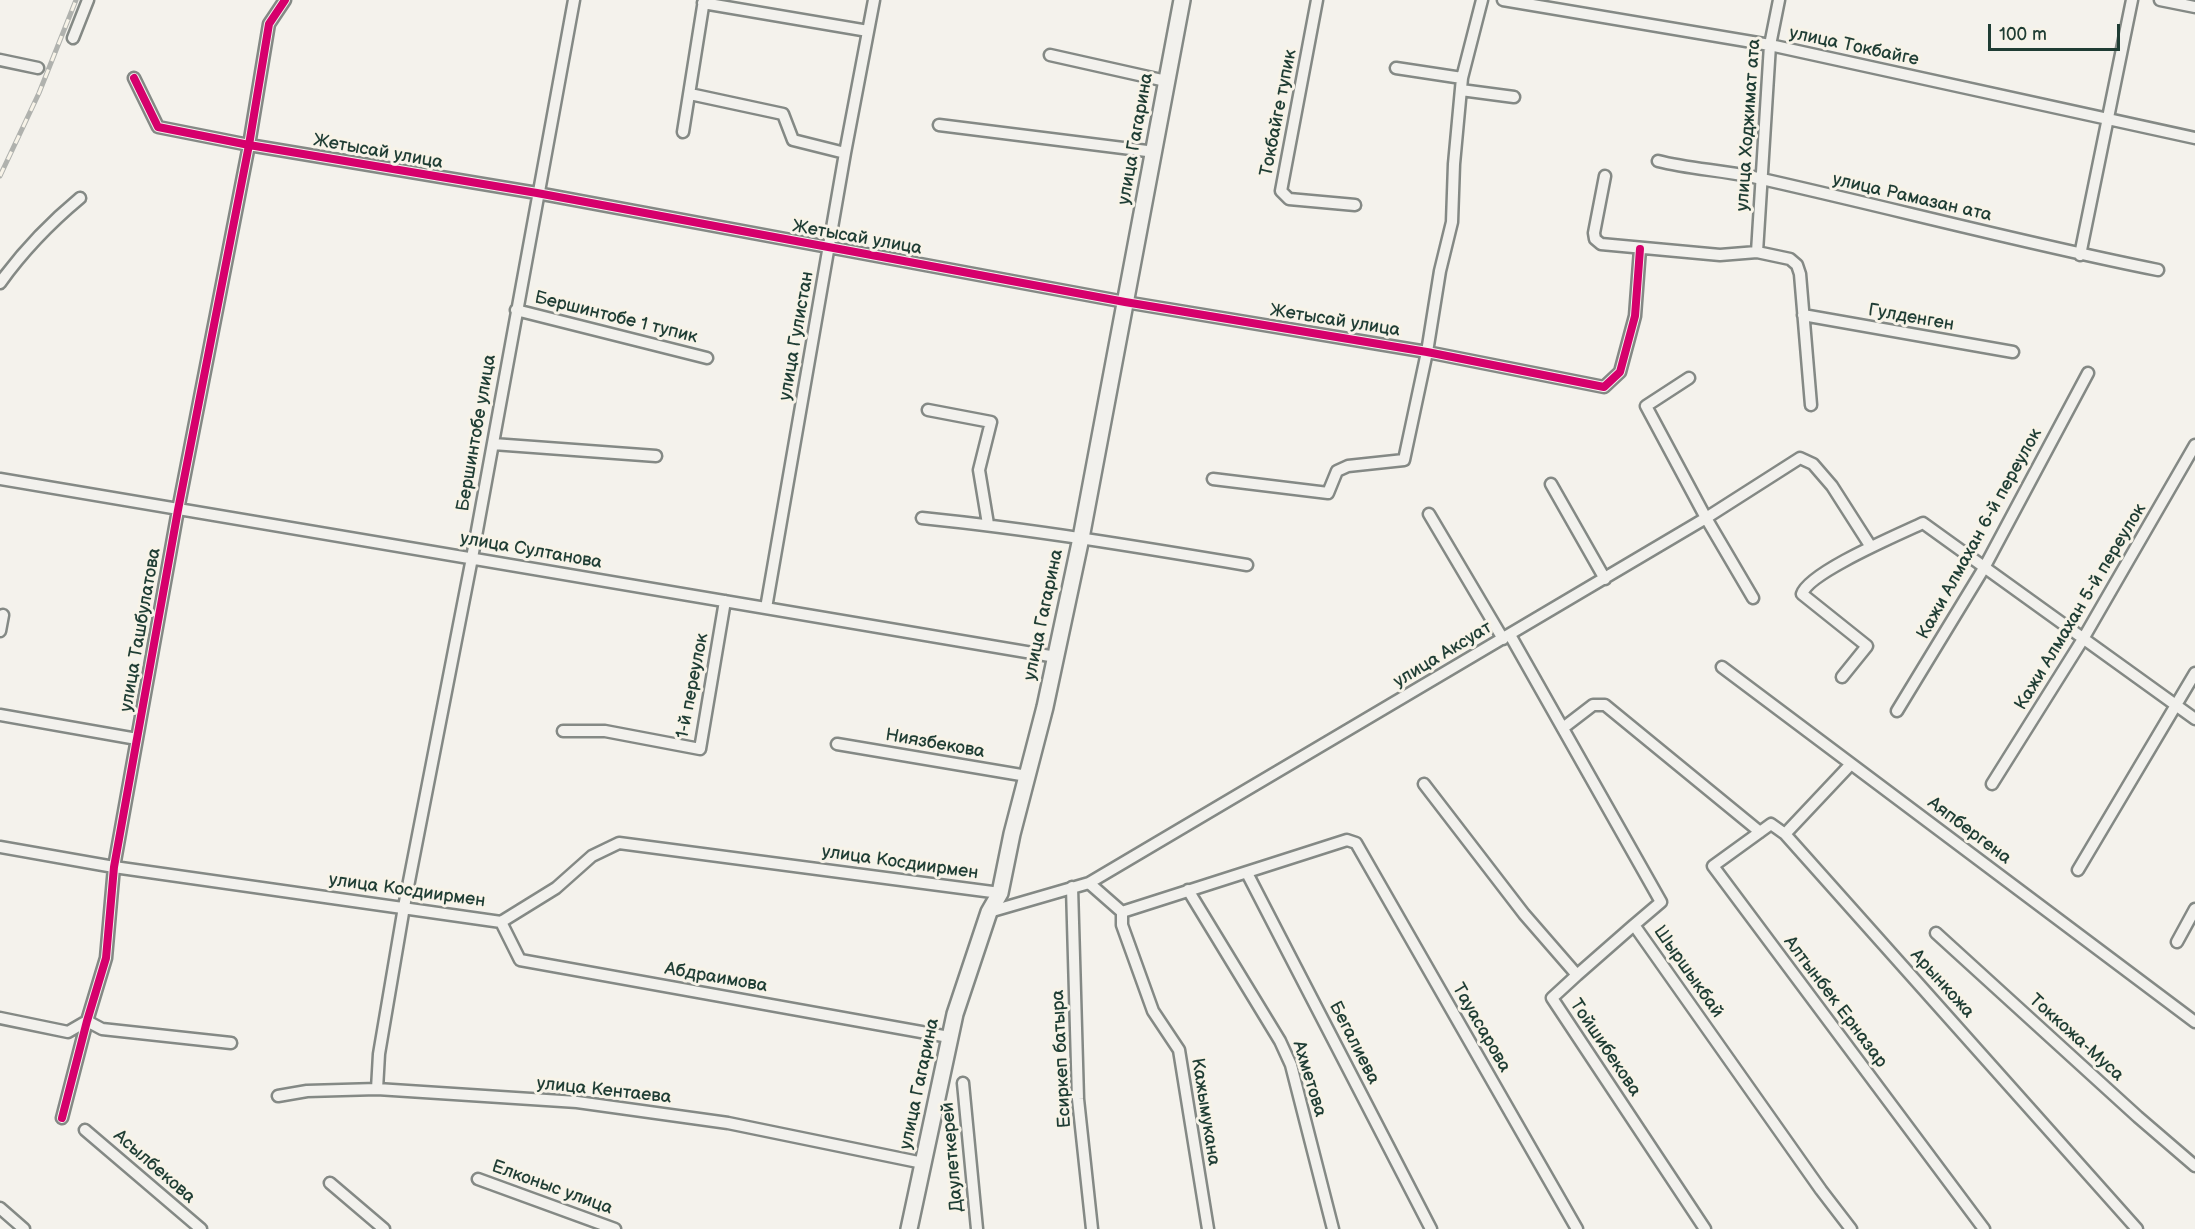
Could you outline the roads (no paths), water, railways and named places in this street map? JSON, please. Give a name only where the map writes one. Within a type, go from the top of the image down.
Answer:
[{"type":"main road","name":"улица Гагарина","points":[[909,1229],[949,1037],[989,912],[1000,893],[1012,834],[1056,657],[1081,538],[1182,0]]},
{"type":"street","points":[[73,38],[88,0]]},
{"type":"street","name":"улица Ташбулатова","points":[[62,1118],[106,958],[114,867],[178,510],[249,145],[269,24],[285,0]]},
{"type":"street","name":"Бершинтобе улица","points":[[377,1089],[379,1054],[404,907],[472,558],[574,0]]},
{"type":"street","name":"улица Гулистан","points":[[766,608],[830,249],[844,153],[874,0]]},
{"type":"street","name":"Токбайге тупик","points":[[1317,0],[1281,190],[1289,199],[1355,205]]},
{"type":"street","points":[[1213,479],[1328,493],[1337,471],[1348,466],[1404,460],[1427,352],[1440,271],[1452,222],[1454,164],[1462,78],[1482,0]]},
{"type":"street","name":"улица Токбайге","points":[[1503,0],[1770,45],[2195,138]]},
{"type":"street","name":"улица Ходжимат ата","points":[[1757,252],[1770,45],[1779,0]]},
{"type":"street","points":[[2080,255],[2132,0]]},
{"type":"street","points":[[2160,0],[2195,7]]},
{"type":"street","points":[[683,132],[703,2],[868,31]]},
{"type":"street","points":[[1050,55],[1166,81]]},
{"type":"street","points":[[0,60],[38,68]]},
{"type":"street","points":[[1396,68],[1462,78]]},
{"type":"street","name":"Жетысай улица","points":[[134,78],[158,127],[1125,302],[1427,352],[1604,387],[1620,372],[1635,316],[1640,249]]},
{"type":"street","points":[[1461,90],[1514,97]]},
{"type":"street","points":[[690,94],[783,114],[793,140],[844,153]]},
{"type":"street","points":[[939,125],[1155,152]]},
{"type":"street","name":"улица Рамазан ата","points":[[1658,161],[1682,167],[1762,179],[2080,255],[2158,270]]},
{"type":"street","points":[[1605,176],[1594,239],[1601,244],[1720,255],[1757,252],[1790,259],[1797,265],[1800,274],[1811,405]]},
{"type":"street","points":[[0,283],[17,259],[55,219],[80,198]]},
{"type":"street","name":"Бершинтобе 1 тупик","points":[[516,310],[707,358]]},
{"type":"street","name":"Гулденген","points":[[1803,315],[2013,352]]},
{"type":"street","name":"Кажи Алмахан 6-й переулок","points":[[1897,711],[1984,568],[2088,373]]},
{"type":"street","points":[[1689,378],[1646,406],[1706,519],[1753,598]]},
{"type":"street","points":[[928,410],[991,422],[980,470],[988,524]]},
{"type":"street","points":[[493,444],[656,456]]},
{"type":"street","name":"Кажи Алмахан 5-й переулок","points":[[1992,784],[2084,639],[2195,445]]},
{"type":"street","name":"улица Аксуат","points":[[989,912],[1089,883],[1706,519],[1800,458],[1813,464],[1832,486],[1871,547]]},
{"type":"street","name":"улица Султанова","points":[[0,479],[1056,657]]},
{"type":"street","points":[[1551,484],[1605,579]]},
{"type":"street","name":"Шыршыкбай","points":[[1430,514],[1563,728],[1661,902],[1634,925],[1851,1229]]},
{"type":"street","points":[[922,518],[988,524],[1247,565]]},
{"type":"street","points":[[1842,677],[1867,646],[1802,594],[1804,588],[1834,567],[1923,523],[2195,719]]},
{"type":"street","name":"1-й переулок","points":[[563,731],[605,731],[700,749],[725,601]]},
{"type":"street","points":[[0,632],[3,615]]},
{"type":"street","name":"Аяпбергена","points":[[1722,667],[2195,1022]]},
{"type":"street","points":[[2078,870],[2195,673]]},
{"type":"street","points":[[1563,728],[1593,705],[1605,705],[1760,832],[1771,824],[1785,834],[1851,764]]},
{"type":"street","points":[[0,715],[137,739]]},
{"type":"street","name":"Ниязбекова","points":[[837,744],[1027,776]]},
{"type":"street","name":"Тойшибекова","points":[[1424,784],[1524,914],[1577,975],[1552,998],[1705,1229]]},
{"type":"street","name":"Алтынбек Ерназар","points":[[1760,832],[1713,866],[1984,1229]]},
{"type":"street","name":"Арынкожа","points":[[1785,834],[2137,1229]]},
{"type":"street","name":"Тауасарова","points":[[1247,873],[1347,840],[1356,843],[1577,1229]]},
{"type":"street","name":"улица Косдиирмен","points":[[0,847],[114,867],[501,922],[556,888],[592,856],[619,843],[1000,893]]},
{"type":"street","points":[[1089,883],[1122,912],[1247,873]]},
{"type":"street","name":"Бегалиева","points":[[1247,873],[1431,1229]]},
{"type":"street","name":"Есиркеп батыра","points":[[1072,887],[1078,1099],[1092,1229]]},
{"type":"street","name":"Ахметова","points":[[1188,890],[1280,1041],[1291,1065],[1333,1229]]},
{"type":"street","points":[[2177,942],[2195,909]]},
{"type":"street","name":"Кажымукана","points":[[1122,912],[1122,926],[1153,1011],[1179,1050],[1208,1229]]},
{"type":"street","name":"Абдраимова","points":[[501,922],[520,960],[949,1037]]},
{"type":"street","points":[[1577,975],[1634,925]]},
{"type":"street","name":"Токкожа-Муса","points":[[1936,933],[2195,1166]]},
{"type":"street","points":[[0,1018],[68,1032],[87,1021],[102,1029],[231,1043]]},
{"type":"street","name":"Даулеткерей","points":[[963,1083],[976,1229]]},
{"type":"street","name":"улица Кентаева","points":[[278,1096],[307,1091],[377,1089],[576,1102],[728,1123],[923,1163]]},
{"type":"street","name":"Асылбекова","points":[[85,1130],[201,1229]]},
{"type":"street","name":"Елконыс улица","points":[[478,1179],[615,1229]]},
{"type":"street","points":[[330,1183],[384,1229]]},
{"type":"street","points":[[0,1208],[24,1229]]},
{"type":"railway","points":[[0,176],[39,93],[76,0]]}]
